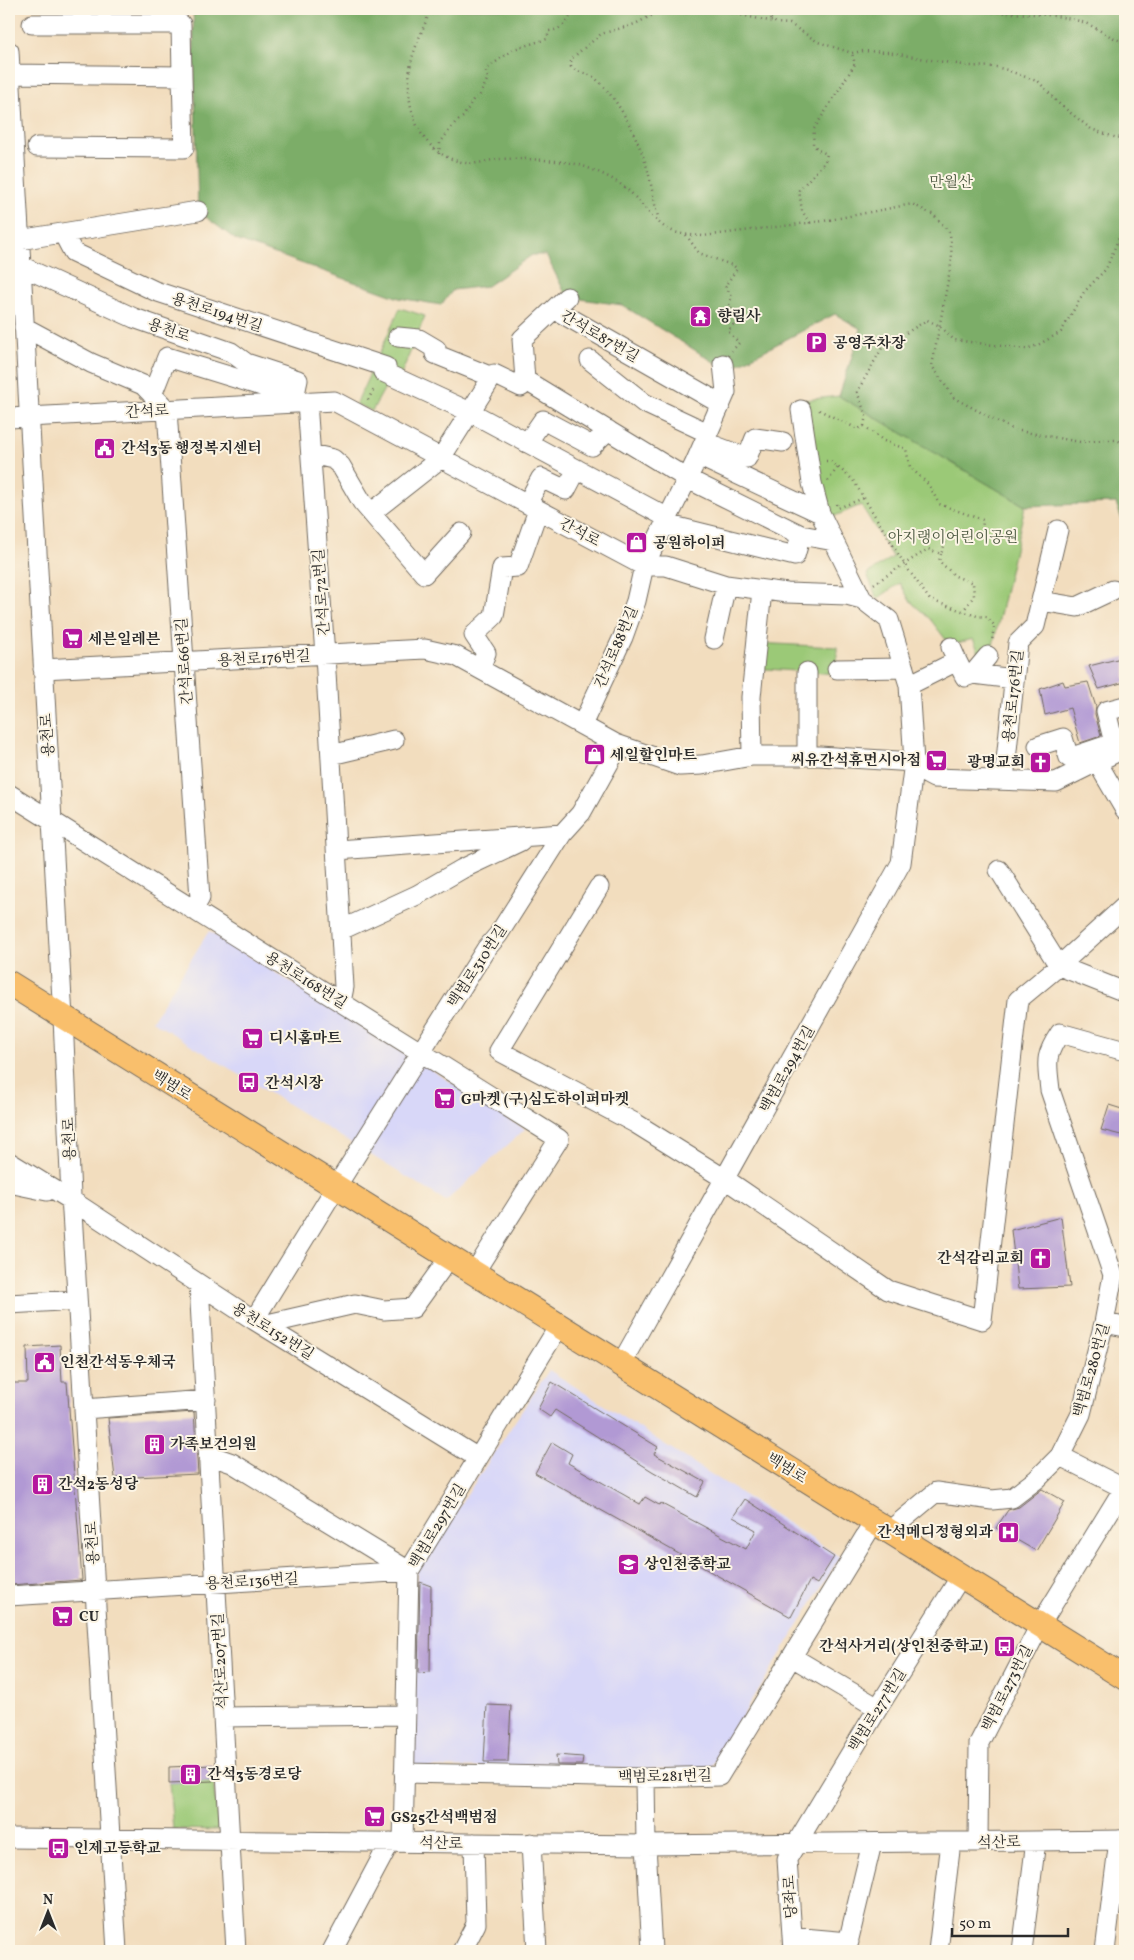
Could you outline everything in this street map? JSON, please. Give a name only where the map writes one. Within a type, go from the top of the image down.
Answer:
[{"type":"main road","name":"백범로","points":[[9,983],[1125,1678]]},
{"type":"street","points":[[32,24],[181,24],[184,148],[37,147]]},
{"type":"street","name":"용천로","points":[[9,51],[64,1018],[68,1196],[78,1300],[117,1951]]},
{"type":"street","points":[[9,74],[182,76]]},
{"type":"street","points":[[19,240],[198,211]]},
{"type":"street","name":"용천로194번길","points":[[63,233],[73,252],[155,291],[385,370],[470,412]]},
{"type":"street","name":"용천로","points":[[21,266],[134,318],[231,352],[246,362],[298,380],[295,403]]},
{"type":"street","name":"간석로87번길","points":[[525,380],[522,339],[561,303],[720,404]]},
{"type":"street","points":[[24,327],[91,363],[142,386],[167,410]]},
{"type":"street","points":[[398,337],[419,339],[436,349],[435,354],[521,386],[525,380],[688,478],[802,535],[834,541]]},
{"type":"street","name":"간석로","points":[[152,395],[167,357],[284,394],[295,403]]},
{"type":"street","name":"간석로87번길","points":[[590,360],[644,403],[704,444],[820,513]]},
{"type":"street","points":[[644,566],[688,478],[726,392],[723,364]]},
{"type":"street","points":[[371,513],[441,458],[493,376]]},
{"type":"street","name":"간석로","points":[[9,418],[334,401],[644,566],[666,566],[726,585],[762,590],[787,593],[860,595],[888,620],[907,676],[914,762]]},
{"type":"street","name":"간석로72번길","points":[[295,403],[311,454],[337,850],[344,987],[341,1002]]},
{"type":"street","name":"간석로66번길","points":[[167,410],[200,898],[193,910]]},
{"type":"street","points":[[801,410],[812,483],[820,513],[860,595]]},
{"type":"street","points":[[470,412],[667,521],[795,556],[802,535]]},
{"type":"street","points":[[527,443],[543,420],[592,446],[608,430]]},
{"type":"street","name":"간석로87번길","points":[[704,444],[747,458],[755,438],[783,442]]},
{"type":"street","points":[[311,454],[332,459],[341,466],[362,502],[424,574],[461,533]]},
{"type":"street","points":[[480,669],[486,653],[474,635],[494,616],[502,568],[518,567],[541,478],[566,490],[577,470]]},
{"type":"street","name":"용천로176번길","points":[[1004,780],[1018,643],[1035,626],[1058,530]]},
{"type":"street","name":"간석로88번길","points":[[582,725],[623,637],[636,601],[644,566]]},
{"type":"street","points":[[714,639],[726,585]]},
{"type":"street","points":[[752,756],[751,697],[762,590]]},
{"type":"street","points":[[1041,601],[1077,607],[1113,590]]},
{"type":"street","name":"용천로176번길","points":[[43,669],[425,649],[456,656],[616,744],[680,766],[702,765],[752,756],[807,756],[914,762]]},
{"type":"street","points":[[837,669],[907,676],[954,654],[965,678],[973,674],[988,656]]},
{"type":"street","points":[[807,672],[807,756]]},
{"type":"street","points":[[973,674],[1014,679]]},
{"type":"street","points":[[1038,746],[1063,738],[1069,758],[1114,743],[1106,712],[1125,706]]},
{"type":"street","points":[[331,755],[394,740]]},
{"type":"street","name":"백범로310번길","points":[[336,1187],[486,949],[498,935],[562,834],[581,813],[614,754],[616,744]]},
{"type":"street","points":[[914,762],[919,770],[934,778],[1056,782],[1125,748]]},
{"type":"street","name":"백범로294번길","points":[[621,1364],[902,863],[914,762]]},
{"type":"street","points":[[1097,762],[1125,810]]},
{"type":"street","name":"용천로168번길","points":[[9,794],[559,1139],[474,1273]]},
{"type":"street","points":[[337,850],[562,834]]},
{"type":"street","points":[[341,930],[417,895],[462,869],[530,836]]},
{"type":"street","points":[[999,870],[1060,966],[1125,992]]},
{"type":"street","points":[[599,887],[499,1050],[635,1123],[725,1179],[888,1290],[982,1320],[1018,1000],[1060,966],[1125,906]]},
{"type":"street","name":"백범로280번길","points":[[881,1526],[936,1492],[992,1500],[1012,1498],[1060,1456],[1081,1414],[1104,1323],[1113,1275],[1050,1090],[1046,1059],[1050,1048],[1060,1033],[1125,1051]]},
{"type":"street","name":"용천로152번길","points":[[9,1162],[68,1196],[259,1323],[478,1458]]},
{"type":"street","points":[[9,1183],[68,1196]]},
{"type":"street","points":[[259,1323],[336,1187]]},
{"type":"street","points":[[259,1323],[355,1304],[384,1310],[413,1308],[449,1258]]},
{"type":"street","name":"석산로207번길","points":[[199,1284],[236,1951]]},
{"type":"street","points":[[9,1304],[78,1300]]},
{"type":"street","points":[[1104,1323],[1125,1327]]},
{"type":"street","name":"백범로297번길","points":[[397,1842],[404,1773],[408,1571],[559,1326]]},
{"type":"street","points":[[84,1409],[206,1400]]},
{"type":"street","points":[[209,1455],[232,1463],[408,1571]]},
{"type":"street","points":[[1060,1456],[1124,1489]]},
{"type":"street","name":"백범로273번길","points":[[978,1842],[979,1743],[1040,1625],[1124,1489]]},
{"type":"street","name":"백범로281번길","points":[[404,1773],[645,1778],[719,1776],[792,1657],[881,1526]]},
{"type":"street","name":"용천로136번길","points":[[9,1596],[408,1571]]},
{"type":"street","name":"백범로277번길","points":[[796,1844],[961,1576]]},
{"type":"street","points":[[792,1657],[878,1708]]},
{"type":"street","name":"석산로207번길","points":[[223,1717],[405,1715]]},
{"type":"street","points":[[645,1778],[646,1845],[652,1951]]},
{"type":"street","name":"석산로","points":[[9,1838],[646,1845],[1122,1840]]},
{"type":"street","points":[[1105,1951],[1122,1840]]},
{"type":"street","points":[[1022,1951],[1036,1841]]},
{"type":"street","points":[[332,1951],[397,1842]]},
{"type":"street","points":[[938,1951],[951,1842]]},
{"type":"street","points":[[462,1951],[476,1924],[474,1843]]},
{"type":"street","points":[[530,1843],[537,1951]]},
{"type":"street","points":[[792,1944],[848,1946],[872,1843]]},
{"type":"street","name":"당좌로","points":[[792,1944],[788,1859],[796,1844]]},
{"type":"path","points":[[431,9],[413,56],[408,88],[412,115],[425,141],[439,154],[466,163],[500,159],[536,160],[580,165],[615,180],[630,192],[668,230],[686,235],[703,236],[810,223],[912,204],[934,215],[950,233],[952,259],[932,366],[954,398],[1014,430],[1080,442],[1117,440],[1125,444]]},
{"type":"path","points":[[439,154],[440,143],[463,117],[474,98],[479,97],[482,93],[488,78],[486,72],[489,67],[514,49],[547,39],[550,32],[564,25],[578,9]]},
{"type":"path","points":[[659,221],[648,173],[634,133],[608,92],[593,76],[578,72],[571,67],[571,58],[601,34],[635,24],[657,13],[674,9]]},
{"type":"path","points":[[712,9],[776,23],[790,24],[818,42],[852,53],[863,51],[888,52],[970,66],[996,67],[1007,70],[1039,82],[1058,103],[1092,129],[1116,138],[1125,137]]},
{"type":"path","points":[[770,9],[770,18],[776,23]]},
{"type":"path","points":[[963,9],[1043,13],[1081,21],[1106,35],[1125,42]]},
{"type":"path","points":[[810,223],[802,211],[799,190],[825,162],[826,154],[818,150],[813,144],[814,129],[855,64],[852,53]]},
{"type":"path","points":[[864,426],[866,415],[857,392],[882,348],[927,320],[940,326],[954,340],[1026,349],[1061,332],[1084,292],[1106,268],[1125,223]]},
{"type":"path","points":[[686,235],[699,253],[734,266],[737,269],[725,286],[732,296],[729,305],[738,319],[728,331],[739,344],[725,357],[723,364]]},
{"type":"path","points":[[801,410],[814,407],[858,429],[864,426]]},
{"type":"path","points":[[864,426],[884,441],[906,449],[910,467],[929,485],[939,504],[983,520],[982,533],[948,536],[941,554],[940,561],[955,576],[973,583],[974,596],[963,611]]},
{"type":"path","points":[[809,461],[832,461],[853,480],[905,565],[930,600],[987,617],[994,625],[988,656]]},
{"type":"path","points":[[827,483],[838,467]]},
{"type":"path","points":[[834,499],[838,508],[864,498]]},
{"type":"path","points":[[860,595],[872,585],[928,549],[941,554]]},
{"type":"shaded area","name":"간석시장","points":[[209,931],[525,1129],[446,1201],[152,1021]]},
{"type":"shaded area","name":"상인천중학교","points":[[549,1370],[840,1557],[710,1769],[412,1767],[417,1570]]},
{"type":"green space","name":"만월산","points":[[193,9],[1125,9],[1125,528],[1116,503],[1025,506],[839,396],[861,329],[835,314],[727,370],[622,305],[567,297],[546,255],[532,255],[487,286],[453,290],[441,305],[399,298],[236,240],[198,211]]},
{"type":"green space","points":[[400,308],[425,316],[400,377],[392,375],[372,411],[356,404]]},
{"type":"green space","name":"아지랭이어린이공원","points":[[839,396],[1025,506],[991,654],[982,659],[973,639],[950,645],[930,619],[910,601],[900,583],[877,599],[867,574],[893,557],[861,505],[828,519],[812,483],[796,401]]},
{"type":"green space","points":[[755,643],[837,647],[837,674],[753,668]]},
{"type":"green space","points":[[213,1781],[219,1830],[173,1829],[169,1783]]},
{"type":"building","points":[[1125,657],[1125,682],[1099,689],[1089,666]]},
{"type":"building","points":[[1063,681],[1065,686],[1088,682],[1096,707],[1095,714],[1101,736],[1080,743],[1070,708],[1045,715],[1040,689]]},
{"type":"building","points":[[1109,1105],[1125,1110],[1125,1136],[1101,1130]]},
{"type":"building","name":"간석감리교회","points":[[1061,1217],[1070,1287],[1018,1289],[1011,1230]]},
{"type":"building","name":"간석2동성당","points":[[60,1345],[62,1382],[67,1382],[82,1580],[9,1585],[9,1383],[28,1383],[27,1347]]},
{"type":"building","points":[[552,1382],[658,1447],[654,1454],[705,1482],[697,1497],[555,1410],[550,1417],[538,1409]]},
{"type":"building","name":"가족보건의원","points":[[194,1412],[198,1474],[115,1478],[108,1418]]},
{"type":"building","points":[[552,1442],[572,1454],[568,1463],[640,1504],[645,1497],[659,1505],[660,1503],[746,1549],[756,1530],[733,1517],[745,1499],[834,1557],[817,1584],[810,1580],[791,1617],[535,1473]]},
{"type":"building","points":[[1042,1489],[1065,1502],[1036,1551],[996,1528],[1008,1510],[1019,1507]]},
{"type":"building","points":[[420,1582],[431,1586],[430,1672],[418,1673]]},
{"type":"building","points":[[487,1705],[511,1706],[508,1762],[484,1762]]},
{"type":"building","points":[[556,1755],[583,1757],[582,1765],[557,1765]]},
{"type":"building","name":"간석3동경로당","points":[[213,1765],[213,1781],[169,1783],[169,1767]]},
{"type":"place","name":"향림사","points":[[701,316]]},
{"type":"place","name":"공영주차장","points":[[817,343]]},
{"type":"place","name":"간석3동 행정복지센터","points":[[105,448]]},
{"type":"place","name":"공원하이퍼","points":[[637,543]]},
{"type":"place","name":"세븐일레븐","points":[[72,639]]},
{"type":"place","name":"세일할인마트","points":[[594,755]]},
{"type":"place","name":"씨유간석휴먼시아점","points":[[937,760]]},
{"type":"place","name":"광명교회","points":[[1041,762]]},
{"type":"place","name":"디시홈마트","points":[[253,1038]]},
{"type":"place","name":"간석시장","points":[[249,1083]]},
{"type":"place","name":"G마켓 (구)심도하이퍼마켓","points":[[445,1099]]},
{"type":"place","name":"간석감리교회","points":[[1040,1258]]},
{"type":"place","name":"인천간석동우체국","points":[[44,1362]]},
{"type":"place","name":"가족보건의원","points":[[154,1444]]},
{"type":"place","name":"간석2동성당","points":[[42,1484]]},
{"type":"place","name":"간석메디정형외과","points":[[1009,1532]]},
{"type":"place","name":"상인천중학교","points":[[628,1564]]},
{"type":"place","name":"CU","points":[[63,1616]]},
{"type":"place","name":"간석사거리(상인천중학교)","points":[[1004,1646]]},
{"type":"place","name":"간석3동경로당","points":[[191,1774]]},
{"type":"place","name":"GS25간석백범점","points":[[375,1817]]},
{"type":"place","name":"인제고등학교","points":[[58,1848]]}]
